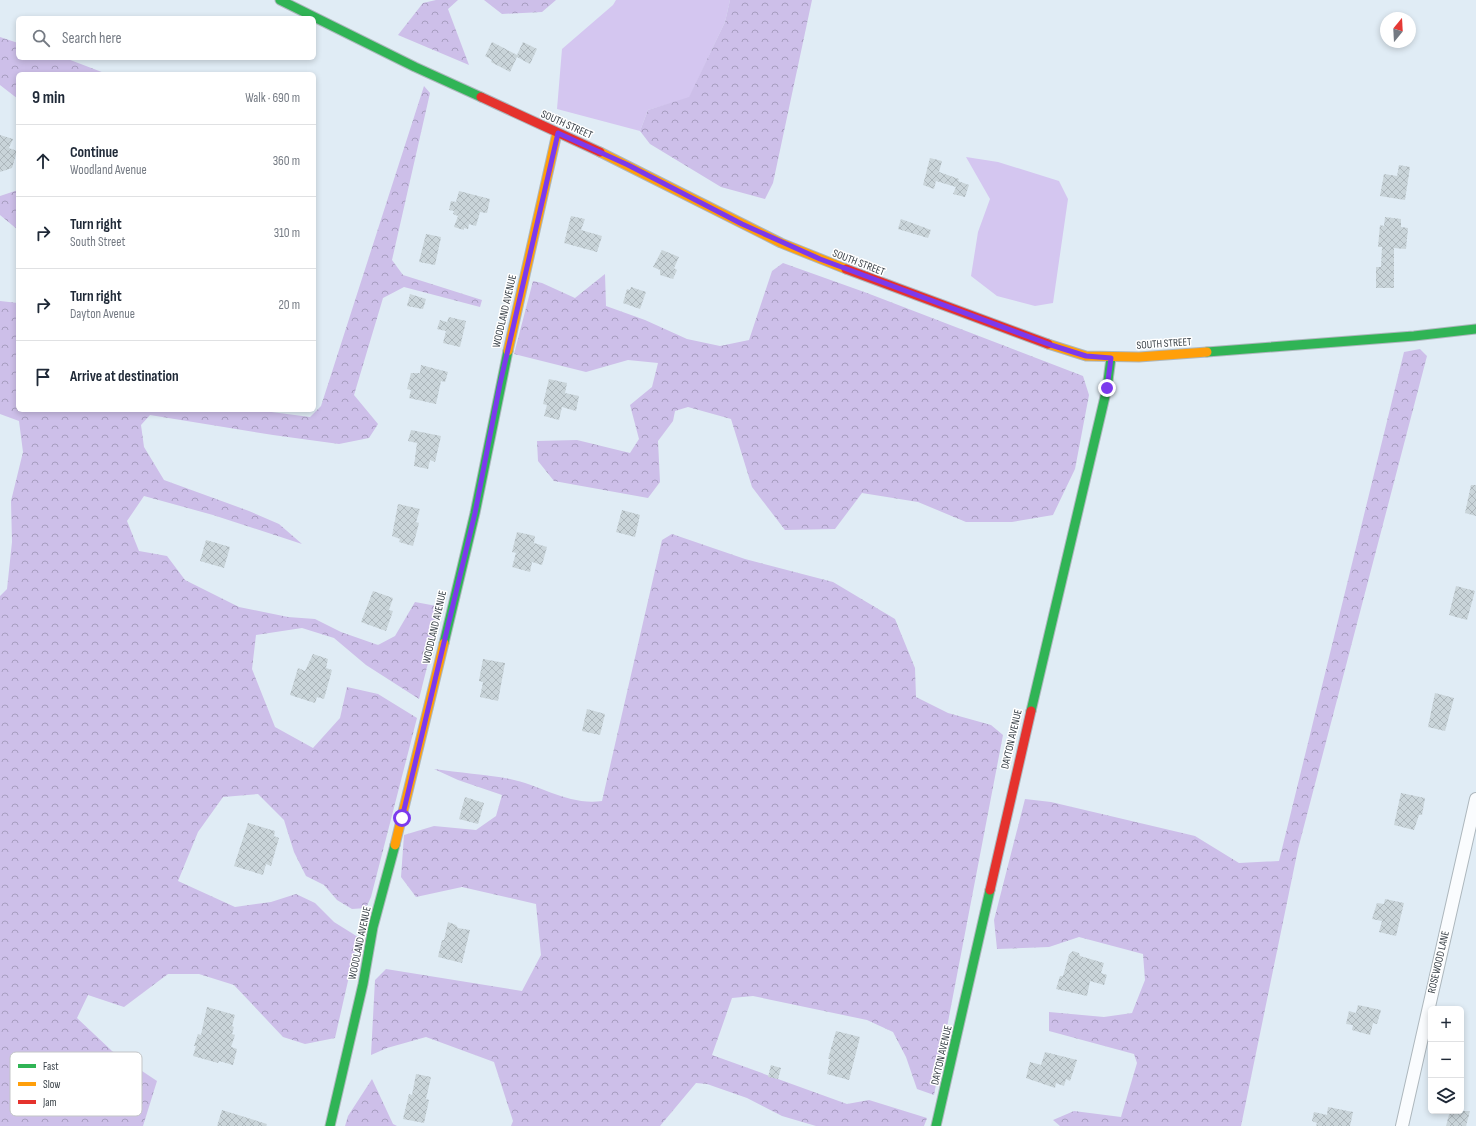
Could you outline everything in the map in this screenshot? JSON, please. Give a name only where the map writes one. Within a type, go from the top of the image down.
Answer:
[{"type":"street","name":"SOUTH STREET","points":[[280,0],[312,16]]},
{"type":"street","name":"SOUTH STREET","points":[[316,18],[415,67],[628,165],[742,224],[820,259],[1037,340],[1086,356],[1111,358],[1139,357],[1414,336],[1476,329]]},
{"type":"street","name":"WOODLAND AVENUE","points":[[330,1126],[363,984],[374,927],[404,810],[475,513],[500,384],[558,133]]},
{"type":"street","name":"DAYTON AVENUE","points":[[936,1126],[969,985],[1013,783],[1107,388],[1111,358]]},
{"type":"street","name":"ROSEWOOD LANE","points":[[1402,1126],[1476,799]]},
{"type":"shaded area","points":[[616,0],[730,0],[725,22],[689,98],[648,110],[640,131],[557,109],[562,49],[613,5]]},
{"type":"shaded area","points":[[966,157],[998,162],[1059,181],[1068,199],[1053,303],[1035,306],[997,296],[971,276],[978,232],[990,199]]},
{"type":"green space","points":[[436,0],[458,0],[448,9],[469,65],[398,35],[423,3]]},
{"type":"green space","points":[[484,0],[556,0],[542,12],[502,14]]},
{"type":"green space","points":[[730,0],[812,0],[773,183],[765,199],[721,187],[650,144],[640,131],[648,110],[689,97],[725,22]]},
{"type":"green space","points":[[0,37],[16,42],[16,60],[70,60],[102,72],[16,72],[16,97],[0,85]]},
{"type":"green space","points":[[424,86],[430,93],[392,260],[403,275],[482,300],[480,307],[404,287],[383,298],[354,395],[378,424],[369,438],[339,444],[150,415],[141,425],[144,447],[164,480],[249,511],[279,524],[302,544],[213,515],[144,496],[127,521],[139,551],[167,556],[185,580],[239,607],[288,617],[315,619],[341,632],[378,645],[395,636],[415,602],[442,607],[419,699],[366,665],[334,638],[302,628],[256,635],[252,669],[275,727],[313,748],[340,718],[347,687],[378,694],[417,718],[371,897],[366,908],[352,909],[337,900],[324,885],[306,876],[294,852],[284,820],[258,794],[223,797],[198,832],[178,881],[235,907],[271,902],[296,894],[315,903],[334,922],[358,937],[335,1038],[305,1044],[283,1037],[234,985],[199,974],[168,974],[124,1007],[88,995],[77,1018],[114,1052],[10,1052],[10,1116],[142,1116],[142,1071],[157,1081],[143,1126],[0,1126],[0,596],[7,589],[12,542],[11,501],[23,452],[19,421],[0,414],[0,301],[16,303],[16,412],[271,412],[310,417],[321,406]]},
{"type":"green space","points":[[16,191],[16,228],[0,215],[0,196]]},
{"type":"green space","points":[[783,263],[867,293],[1083,376],[1089,395],[1075,469],[1053,515],[1012,522],[966,522],[918,502],[862,493],[835,529],[785,530],[752,487],[731,419],[688,407],[675,411],[673,421],[658,441],[660,482],[648,498],[554,481],[538,461],[537,441],[577,440],[630,453],[639,439],[630,405],[652,387],[658,363],[628,360],[586,372],[514,354],[533,281],[542,283],[575,298],[605,274],[606,306],[645,320],[687,339],[720,346],[749,340],[772,271]]},
{"type":"green space","points":[[1420,349],[1427,356],[1298,849],[1241,1126],[1060,1126],[1053,1120],[1074,1111],[1121,1117],[1137,1063],[1134,1054],[1049,1031],[1049,1012],[1104,1017],[1132,1013],[1145,980],[1143,954],[1079,937],[1049,947],[997,949],[994,920],[1025,799],[1051,802],[1195,836],[1239,863],[1279,861],[1404,352]]},
{"type":"green space","points":[[672,534],[745,559],[833,582],[895,619],[915,668],[916,697],[948,713],[991,725],[1003,735],[934,1095],[917,1089],[906,1057],[893,1032],[867,1020],[753,996],[732,998],[712,1055],[847,1104],[869,1100],[927,1118],[924,1126],[816,1126],[782,1116],[747,1098],[707,1084],[696,1083],[660,1126],[511,1126],[513,1121],[494,1062],[426,1037],[387,1048],[371,1055],[375,980],[386,969],[522,991],[541,955],[536,904],[462,887],[416,897],[401,877],[404,835],[434,826],[476,830],[496,816],[502,795],[458,780],[434,769],[510,779],[578,801],[602,801],[662,540]]},
{"type":"green space","points":[[372,1079],[393,1124],[397,1126],[345,1126],[348,1116]]},
{"type":"building","points":[[492,42],[517,55],[523,42],[537,49],[530,64],[517,57],[510,72],[491,62],[492,60],[485,56]]},
{"type":"building","points":[[0,135],[13,139],[9,148],[16,151],[16,154],[12,168],[0,172]]},
{"type":"building","points":[[930,158],[942,161],[939,172],[959,179],[958,181],[969,185],[965,197],[953,194],[956,187],[936,181],[934,189],[923,185]]},
{"type":"building","points":[[1399,165],[1410,167],[1405,200],[1380,196],[1384,174],[1397,176]]},
{"type":"building","points":[[459,191],[490,199],[487,213],[480,212],[476,226],[469,224],[468,229],[464,228],[464,230],[454,227],[458,216],[453,214],[454,211],[449,210],[451,201],[456,202]]},
{"type":"building","points":[[571,216],[585,219],[581,230],[602,236],[597,252],[564,243]]},
{"type":"building","points":[[1385,217],[1401,219],[1401,227],[1408,228],[1406,249],[1394,248],[1394,288],[1376,288],[1376,267],[1381,267],[1382,247],[1378,247],[1380,225],[1384,226]]},
{"type":"building","points":[[901,219],[931,230],[928,238],[898,229]]},
{"type":"building","points":[[426,234],[441,237],[435,265],[419,262]]},
{"type":"building","points":[[662,250],[679,257],[674,268],[677,270],[673,279],[660,275],[660,270],[653,267]]},
{"type":"building","points":[[631,287],[646,292],[640,309],[623,303],[627,289],[630,290]]},
{"type":"building","points":[[410,294],[426,299],[423,309],[407,306]]},
{"type":"building","points":[[449,317],[466,321],[460,347],[443,343],[446,331],[437,329],[440,320],[447,322]]},
{"type":"building","points":[[421,365],[448,372],[445,382],[441,381],[436,404],[409,398],[411,390],[407,389],[411,373],[420,373]]},
{"type":"building","points":[[549,379],[567,383],[565,393],[579,396],[576,411],[562,407],[559,420],[544,416],[547,405],[543,404]]},
{"type":"building","points":[[411,430],[441,436],[435,462],[430,460],[428,469],[414,466],[417,443],[408,441]]},
{"type":"building","points":[[1471,485],[1476,485],[1476,516],[1465,513]]},
{"type":"building","points":[[398,504],[420,509],[416,522],[419,523],[413,546],[399,542],[400,539],[392,536]]},
{"type":"building","points":[[622,510],[640,515],[635,537],[616,532]]},
{"type":"building","points":[[517,532],[535,536],[534,543],[547,547],[542,565],[532,562],[530,572],[512,567],[516,553],[512,552]]},
{"type":"building","points":[[206,540],[230,547],[224,568],[200,561]]},
{"type":"building","points":[[1456,586],[1475,591],[1467,620],[1449,615]]},
{"type":"building","points":[[373,591],[393,598],[389,610],[393,611],[386,631],[361,622]]},
{"type":"building","points":[[313,654],[328,659],[326,668],[332,670],[324,699],[317,697],[315,703],[290,695],[298,668],[305,671]]},
{"type":"building","points":[[483,659],[505,663],[498,701],[480,697],[483,682],[479,681]]},
{"type":"building","points":[[1435,693],[1454,698],[1445,731],[1428,727]]},
{"type":"building","points":[[587,709],[605,714],[600,735],[582,731]]},
{"type":"building","points":[[1401,793],[1425,798],[1422,815],[1419,815],[1414,830],[1394,825]]},
{"type":"building","points":[[465,797],[484,803],[478,824],[459,819]]},
{"type":"building","points":[[248,823],[275,831],[274,836],[279,838],[271,866],[266,864],[263,875],[234,866]]},
{"type":"building","points":[[1385,899],[1404,903],[1396,936],[1379,932],[1382,921],[1372,919],[1377,903],[1384,904]]},
{"type":"building","points":[[448,922],[456,925],[458,928],[470,930],[462,963],[438,957]]},
{"type":"building","points":[[1073,951],[1079,953],[1080,956],[1104,963],[1101,973],[1107,975],[1104,985],[1090,981],[1087,996],[1056,989],[1060,976],[1063,976],[1069,955]]},
{"type":"building","points":[[1358,1005],[1381,1010],[1377,1024],[1373,1023],[1370,1035],[1352,1030],[1353,1025],[1346,1024],[1349,1011],[1356,1013]]},
{"type":"building","points":[[207,1007],[235,1015],[232,1026],[234,1027],[232,1034],[235,1035],[231,1047],[237,1049],[233,1065],[219,1061],[218,1063],[193,1056],[196,1046],[194,1046],[198,1034],[201,1035]]},
{"type":"building","points":[[836,1031],[860,1037],[849,1080],[827,1074],[830,1059],[828,1059]]},
{"type":"building","points":[[1045,1052],[1077,1060],[1070,1081],[1066,1079],[1064,1086],[1056,1083],[1055,1088],[1026,1078],[1030,1062],[1041,1065]]},
{"type":"building","points":[[771,1065],[781,1068],[778,1079],[768,1077]]},
{"type":"building","points":[[416,1074],[431,1077],[426,1099],[429,1100],[424,1123],[403,1119],[409,1094],[412,1095]]},
{"type":"building","points":[[1328,1107],[1353,1112],[1350,1126],[1316,1126],[1317,1123],[1312,1121],[1314,1112],[1327,1115]]},
{"type":"building","points":[[222,1110],[267,1124],[266,1126],[217,1126]]},
{"type":"building","points":[[1464,1111],[1470,1111],[1466,1126],[1446,1126],[1449,1114],[1464,1114]]},
{"type":"traffic: fast","points":[[280,0],[312,16]]},
{"type":"traffic: fast","points":[[316,18],[415,67],[481,97]]},
{"type":"traffic: fast","points":[[1207,352],[1414,336],[1476,329]]},
{"type":"traffic: fast","points":[[444,643],[475,513],[508,351]]},
{"type":"traffic: fast","points":[[1031,711],[1107,388],[1111,358]]},
{"type":"traffic: fast","points":[[330,1126],[363,984],[373,927],[395,845]]},
{"type":"traffic: fast","points":[[936,1126],[990,890]]},
{"type":"traffic: slow","points":[[508,351],[557,133]]},
{"type":"traffic: slow","points":[[600,152],[781,243],[846,269]]},
{"type":"traffic: slow","points":[[1048,344],[1086,356],[1139,357],[1207,352]]},
{"type":"traffic: slow","points":[[395,845],[444,643]]},
{"type":"traffic: jam","points":[[481,97],[600,152]]},
{"type":"traffic: jam","points":[[846,269],[1048,344]]},
{"type":"traffic: jam","points":[[990,890],[1031,711]]},
{"type":"route","points":[[402,818],[475,513],[500,384],[558,133],[628,165],[693,200],[781,243],[820,259],[1023,336],[1086,356],[1111,358],[1107,388]]}]
